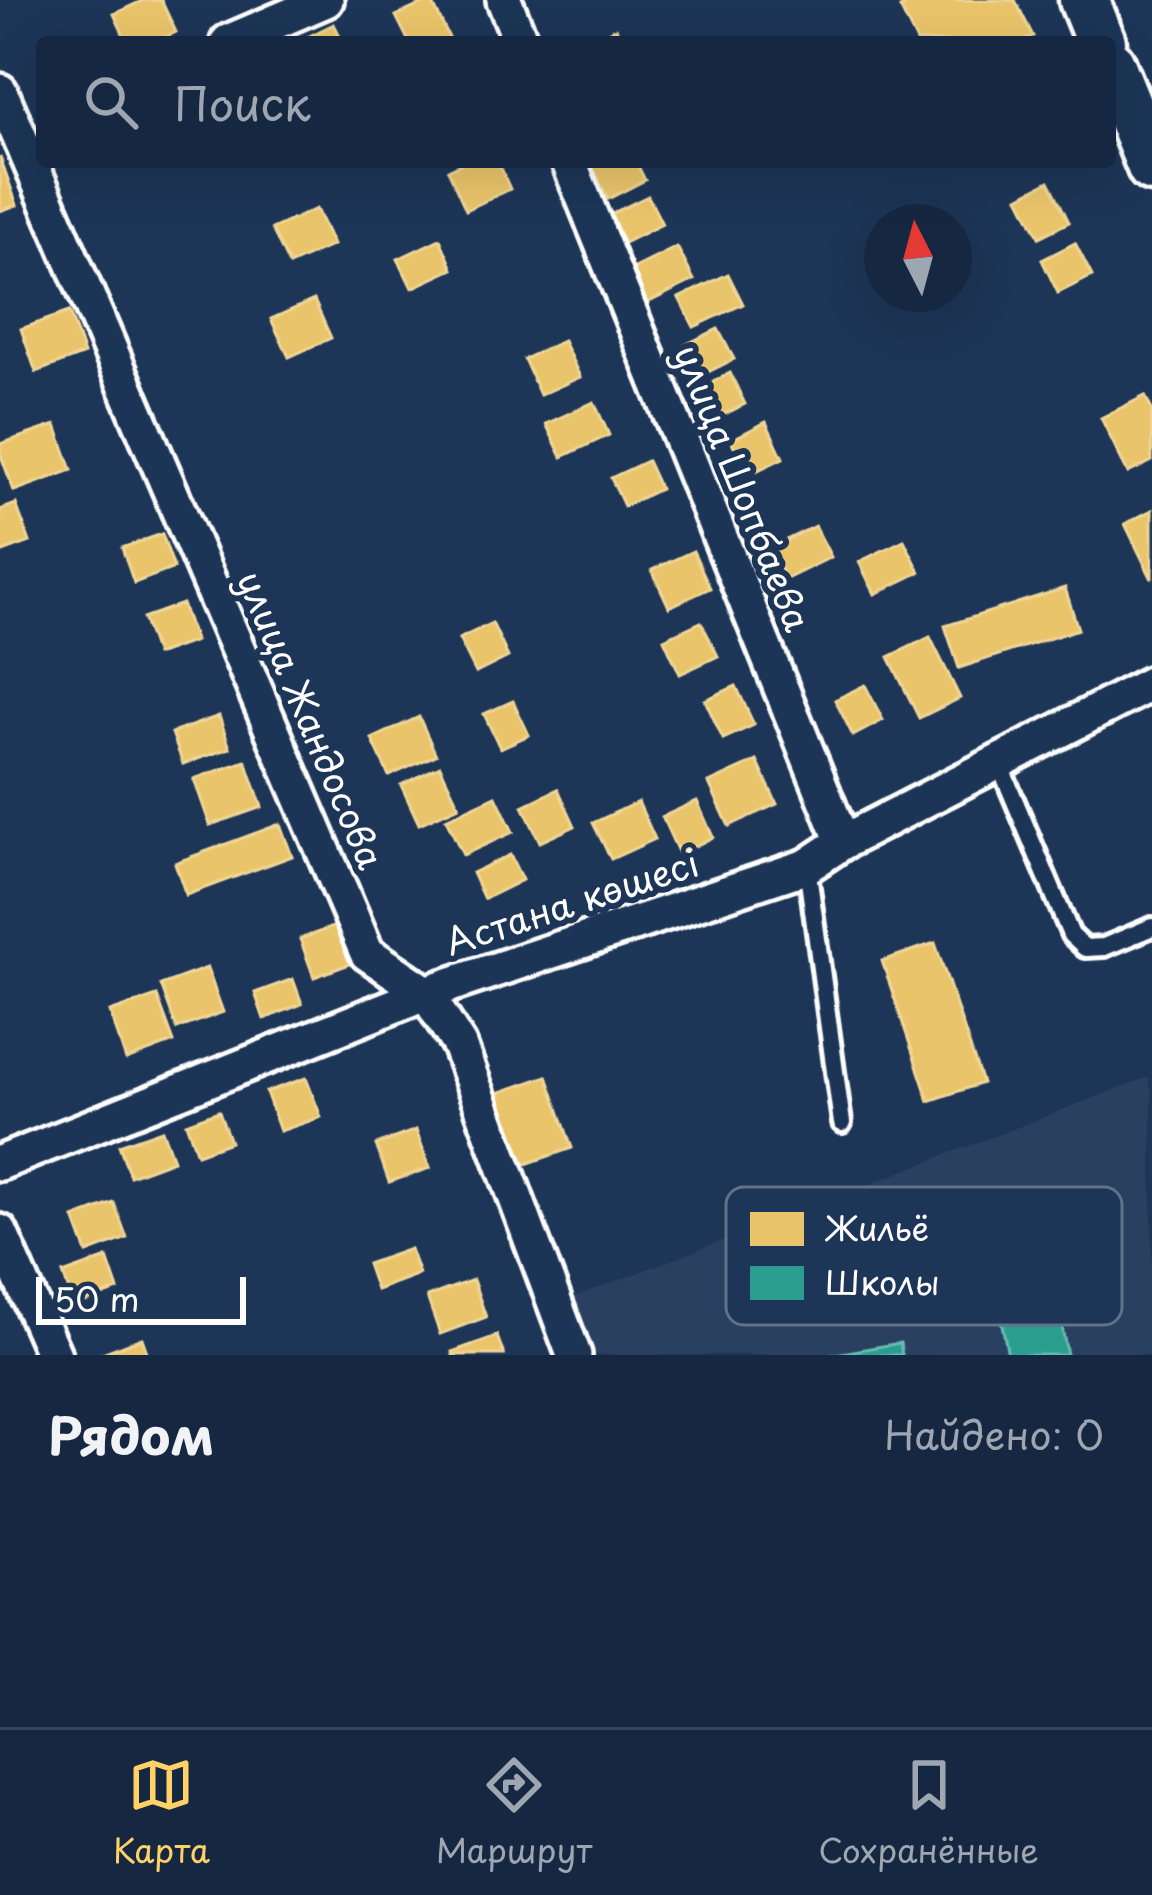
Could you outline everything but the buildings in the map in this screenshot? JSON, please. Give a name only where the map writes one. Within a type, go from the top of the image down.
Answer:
[{"type":"main road","points":[[1084,0],[1099,36]]},
{"type":"main road","points":[[1116,79],[1152,167]]},
{"type":"street","points":[[242,36],[326,0]]},
{"type":"street","points":[[504,0],[518,36]]},
{"type":"street","name":"улица Жандосова","points":[[0,91],[368,953],[426,993],[458,1045],[574,1355]]},
{"type":"street","name":"улица Шопбаева","points":[[571,168],[843,842]]},
{"type":"street","name":"Астана көшесі","points":[[0,1163],[426,993],[807,866],[843,842],[1152,683]]},
{"type":"street","points":[[0,1232],[54,1355]]},
{"type":"lane","points":[[998,761],[1071,935],[1085,947],[1104,947],[1152,927]]},
{"type":"lane","points":[[807,866],[842,1123]]},
{"type":"shaded area","points":[[1148,1077],[1152,1092],[1152,1355],[590,1355],[567,1300],[726,1239],[726,1325],[1122,1325],[1122,1187],[861,1187]]}]
